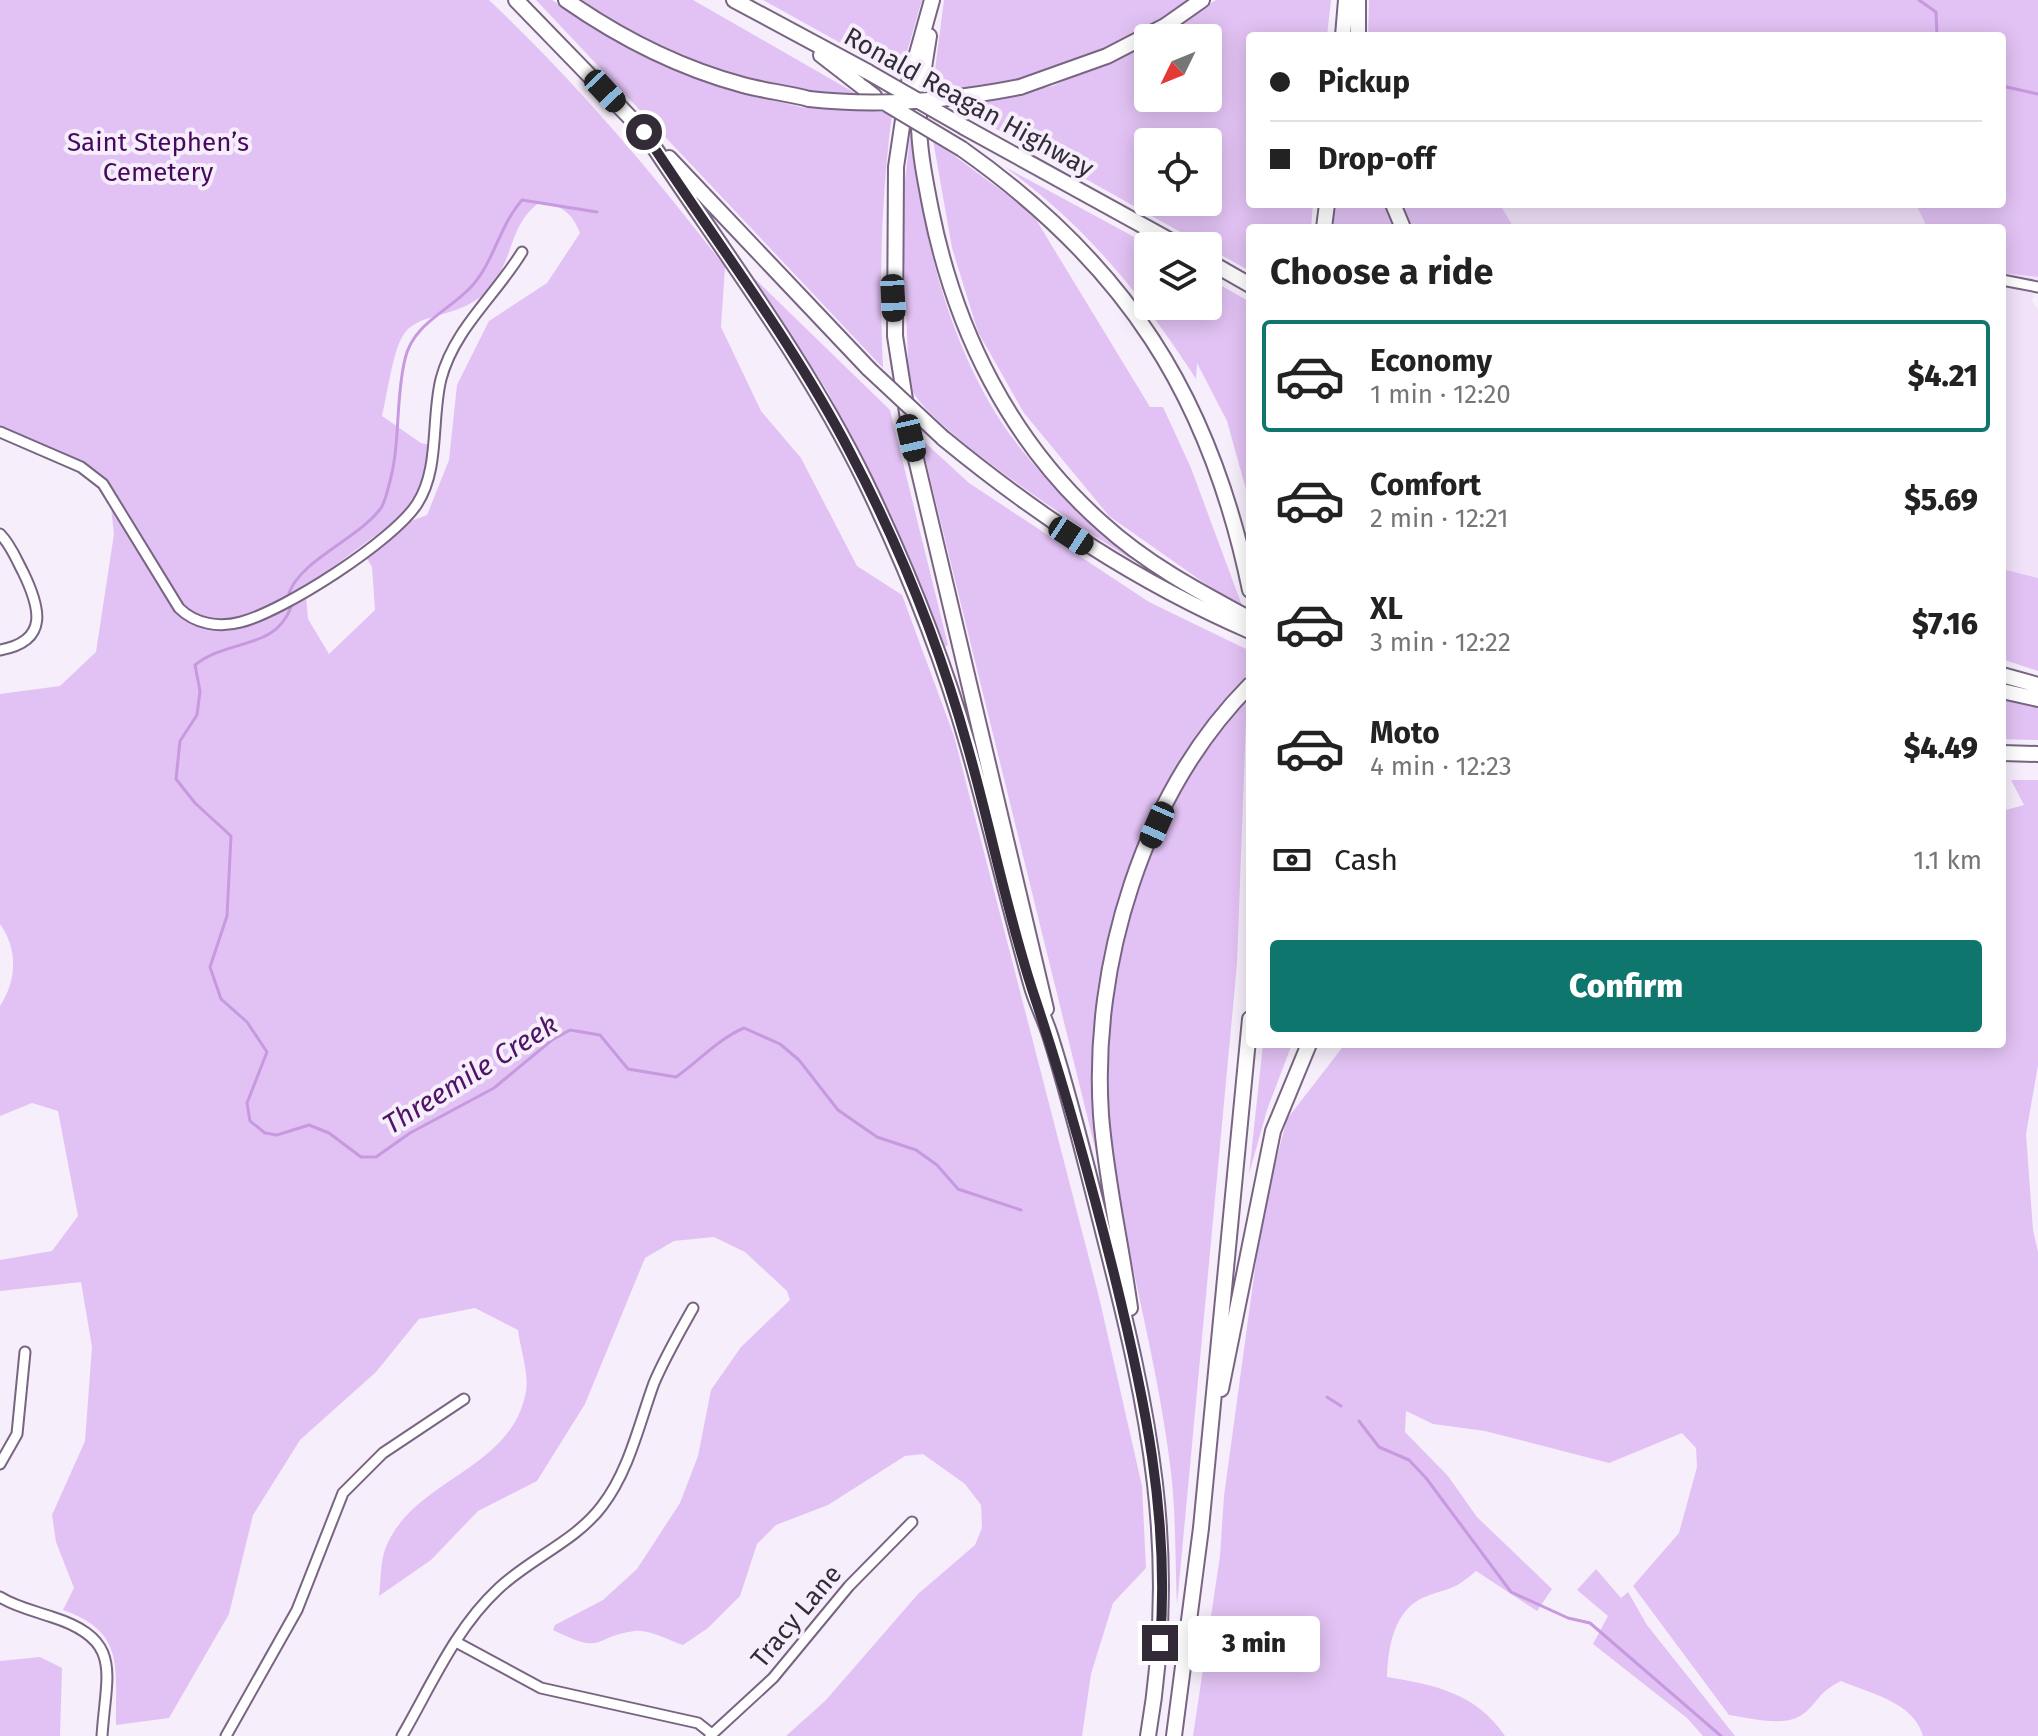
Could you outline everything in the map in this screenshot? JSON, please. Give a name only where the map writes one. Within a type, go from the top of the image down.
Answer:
[{"type":"highway","points":[[516,0],[869,369],[943,438],[1065,532],[1128,571],[1228,614],[1246,618]]},
{"type":"highway","points":[[566,0],[628,38],[681,63],[742,85],[809,99],[907,103],[951,100],[1020,87],[1104,57],[1165,26],[1202,0]]},
{"type":"highway","name":"Ronald Reagan Highway","points":[[734,0],[1155,232]]},
{"type":"highway","points":[[933,0],[908,86],[896,167],[895,336],[911,438],[1044,993],[1049,1033]]},
{"type":"highway","points":[[933,0],[919,115],[924,174],[939,252],[975,352],[1022,433],[1076,499],[1152,563],[1246,628]]},
{"type":"highway","points":[[1343,32],[1346,0]]},
{"type":"highway","points":[[1358,0],[1358,32]]},
{"type":"highway","points":[[803,39],[874,96],[962,149],[1033,201],[1095,263],[1152,338],[1188,400],[1217,463],[1246,575]]},
{"type":"highway","points":[[644,132],[774,321],[851,452],[883,519],[944,672],[967,744],[1033,992],[1049,1033],[1108,1249],[1147,1415]]},
{"type":"highway","points":[[1222,269],[1246,283]]},
{"type":"highway","points":[[2006,676],[2038,685]]},
{"type":"highway","points":[[1148,1736],[1158,1666],[1162,1565],[1158,1483],[1106,1167],[1101,1112],[1103,1034],[1108,985],[1137,873],[1173,790],[1221,716],[1246,689]]},
{"type":"highway","points":[[2006,692],[2038,699]]},
{"type":"highway","points":[[2006,753],[2038,754]]},
{"type":"highway","points":[[1174,1736],[1201,1528],[1247,1048]]},
{"type":"highway","points":[[1210,1424],[1237,1324],[1273,1131],[1307,1048]]},
{"type":"street","points":[[0,432],[81,467],[103,484],[142,542],[179,608],[188,617],[218,625],[249,620],[303,592],[366,551],[415,507],[427,481],[441,377],[459,338],[522,252]]},
{"type":"street","points":[[2006,281],[2038,287]]},
{"type":"street","points":[[0,534],[12,551],[39,609],[34,629],[25,641],[0,650]]},
{"type":"street","points":[[402,1736],[456,1642],[498,1588],[591,1519],[605,1503],[623,1471],[662,1364],[693,1308]]},
{"type":"street","points":[[0,1464],[17,1434],[25,1352]]},
{"type":"street","points":[[226,1736],[297,1610],[343,1493],[383,1453],[464,1399]]},
{"type":"street","name":"Tracy Lane","points":[[711,1735],[773,1678],[849,1586],[912,1522]]},
{"type":"street","points":[[0,1597],[76,1625],[99,1642],[107,1671],[102,1736]]},
{"type":"street","points":[[456,1642],[541,1688],[698,1723],[711,1735]]},
{"type":"shaded area","points":[[1502,208],[1918,208],[1925,224],[1512,224]]},
{"type":"shaded area","points":[[2006,273],[2038,277],[2032,301],[2038,310],[2038,578],[2006,570]]},
{"type":"green space","name":"Saint Stephen’s Cemetery","points":[[0,0],[489,0],[612,129],[725,267],[721,327],[761,411],[801,458],[857,566],[902,595],[954,736],[1099,1297],[1142,1486],[1146,1568],[1113,1603],[1091,1674],[1082,1736],[786,1736],[826,1700],[918,1594],[975,1545],[982,1528],[981,1505],[965,1484],[923,1454],[905,1456],[828,1505],[776,1525],[757,1544],[740,1596],[708,1628],[683,1645],[641,1631],[590,1643],[553,1630],[555,1625],[603,1600],[637,1569],[680,1503],[698,1456],[711,1390],[741,1347],[790,1300],[787,1291],[745,1252],[714,1237],[674,1241],[645,1258],[585,1404],[537,1481],[478,1511],[431,1560],[379,1596],[384,1553],[400,1524],[418,1505],[503,1439],[517,1418],[526,1391],[518,1330],[475,1308],[419,1319],[376,1372],[300,1440],[253,1515],[229,1614],[169,1718],[116,1725],[113,1654],[98,1629],[63,1610],[74,1588],[56,1542],[52,1515],[85,1441],[92,1347],[81,1282],[0,1291],[0,1260],[52,1251],[78,1216],[58,1111],[32,1103],[0,1116],[0,1006],[10,986],[13,965],[10,944],[0,924],[0,694],[60,686],[96,652],[114,534],[110,498],[171,605],[187,622],[210,628],[245,627],[306,595],[308,619],[329,654],[375,610],[372,567],[365,555],[403,524],[427,515],[449,460],[457,385],[489,321],[547,283],[580,233],[566,212],[540,202],[523,220],[499,274],[481,296],[457,310],[421,321],[404,334],[394,361],[382,416],[421,443],[430,445],[421,488],[414,501],[394,522],[311,583],[310,589],[243,616],[210,618],[194,612],[180,600],[114,490],[95,471],[0,430]]},
{"type":"green space","points":[[536,0],[552,0],[632,51],[720,87],[805,108],[885,110],[892,114],[882,241],[883,368]]},
{"type":"green space","points":[[577,0],[693,0],[862,97],[755,83],[654,45]]},
{"type":"green space","points":[[763,0],[922,0],[900,76]]},
{"type":"green space","points":[[944,0],[1189,0],[1152,24],[1134,24],[1134,34],[1127,38],[1068,64],[1006,82],[935,96],[932,93]]},
{"type":"green space","points":[[1216,0],[1331,0],[1327,32],[1246,32],[1246,208],[1313,208],[1311,224],[1246,224],[1246,269],[1222,255],[1222,232],[1180,232],[1152,216],[1222,216],[1222,128],[1134,128],[1134,206],[955,106],[1053,86],[1134,48],[1134,112],[1222,112],[1222,24],[1178,24]]},
{"type":"green space","points":[[1369,0],[2038,0],[2038,277],[2006,273],[2006,224],[1925,224],[1918,208],[2006,208],[2006,32],[1368,32]]},
{"type":"green space","points":[[911,126],[915,130],[917,169],[932,252],[943,294],[975,375],[995,411],[1030,460],[1072,505],[1133,560],[1046,504],[974,451],[920,402],[909,384],[902,208]]},
{"type":"green space","points":[[933,140],[1032,213],[1150,407],[1163,407],[1191,468],[1244,611],[1109,516],[1024,413],[978,332],[952,248]]},
{"type":"green space","points":[[1005,167],[1134,237],[1134,291],[1088,239]]},
{"type":"green space","points":[[1335,208],[1387,208],[1394,224],[1333,224]]},
{"type":"green space","points":[[1404,208],[1502,208],[1512,224],[1411,224]]},
{"type":"green space","points":[[752,276],[890,410],[948,645],[942,649],[887,510],[828,392]]},
{"type":"green space","points":[[1222,286],[1246,300],[1246,490],[1227,421],[1197,363],[1196,379],[1155,320],[1222,320]]},
{"type":"green space","points":[[920,438],[969,483],[1149,602],[1246,649],[1246,676],[1202,729],[1166,784],[1108,935],[1092,1077],[1097,1156]]},
{"type":"green space","points":[[2006,570],[2038,578],[2038,671],[2006,660]]},
{"type":"green space","points":[[1246,695],[1237,964],[1177,1605],[1174,1505],[1166,1434],[1114,1175],[1107,1123],[1106,1069],[1110,1013],[1132,903],[1150,850],[1199,756]]},
{"type":"green space","points":[[2006,699],[2038,704],[2038,740],[2006,739]]},
{"type":"green space","points":[[2011,780],[2038,780],[2038,1065],[2026,1134],[2033,1230],[2038,1252],[2038,1736],[1923,1736],[1918,1724],[1900,1707],[1841,1681],[1796,1718],[1767,1721],[1729,1715],[1633,1586],[1679,1533],[1697,1467],[1696,1448],[1682,1433],[1609,1463],[1485,1431],[1433,1424],[1406,1411],[1405,1432],[1448,1476],[1477,1517],[1552,1589],[1537,1611],[1476,1571],[1457,1585],[1427,1596],[1416,1602],[1400,1619],[1391,1641],[1387,1677],[1453,1693],[1481,1710],[1505,1736],[1193,1736],[1220,1556],[1224,1496],[1263,1210],[1287,1119],[1342,1048],[2006,1048],[2006,810],[2024,805]]},
{"type":"green space","points":[[1263,1048],[1290,1048],[1267,1110],[1249,1174]]},
{"type":"green space","points":[[1596,1569],[1621,1598],[1628,1592],[1647,1625],[1735,1736],[1703,1736],[1687,1718],[1593,1644],[1608,1616],[1577,1590]]},
{"type":"green space","points":[[40,1657],[62,1668],[60,1736],[0,1736],[0,1661]]},
{"type":"waterway","name":"Threemile Creek","points":[[1919,0],[1936,12],[1937,32]]},
{"type":"waterway","name":"Threemile Creek","points":[[2006,87],[2038,94]]},
{"type":"waterway","name":"Threemile Creek","points":[[289,593],[305,570],[359,530],[381,508],[393,469],[402,374],[409,347],[423,327],[461,297],[478,278],[522,200],[597,212]]},
{"type":"waterway","name":"Threemile Creek","points":[[291,607],[274,631],[195,665],[200,691],[197,715],[180,741],[176,779],[195,803],[231,836],[227,916],[210,967],[221,999],[247,1022],[267,1052],[247,1103],[250,1121],[265,1133],[277,1135],[309,1125],[329,1133],[361,1157],[376,1157],[410,1133],[494,1088],[552,1040],[570,1030],[600,1035],[628,1069],[676,1077],[717,1044],[744,1028],[780,1044],[799,1060],[838,1110],[877,1137],[916,1150],[937,1165],[958,1189],[1021,1210]]},
{"type":"waterway","name":"Threemile Creek","points":[[1327,1397],[1341,1406]]},
{"type":"waterway","name":"Threemile Creek","points":[[1359,1421],[1379,1447],[1409,1460],[1426,1478],[1511,1592],[1568,1618],[1590,1623],[1721,1736]]},
{"type":"route","points":[[644,132],[774,321],[840,433],[883,519],[944,672],[967,744],[1033,992],[1049,1033],[1082,1148],[1147,1415],[1160,1515],[1160,1643]]}]
